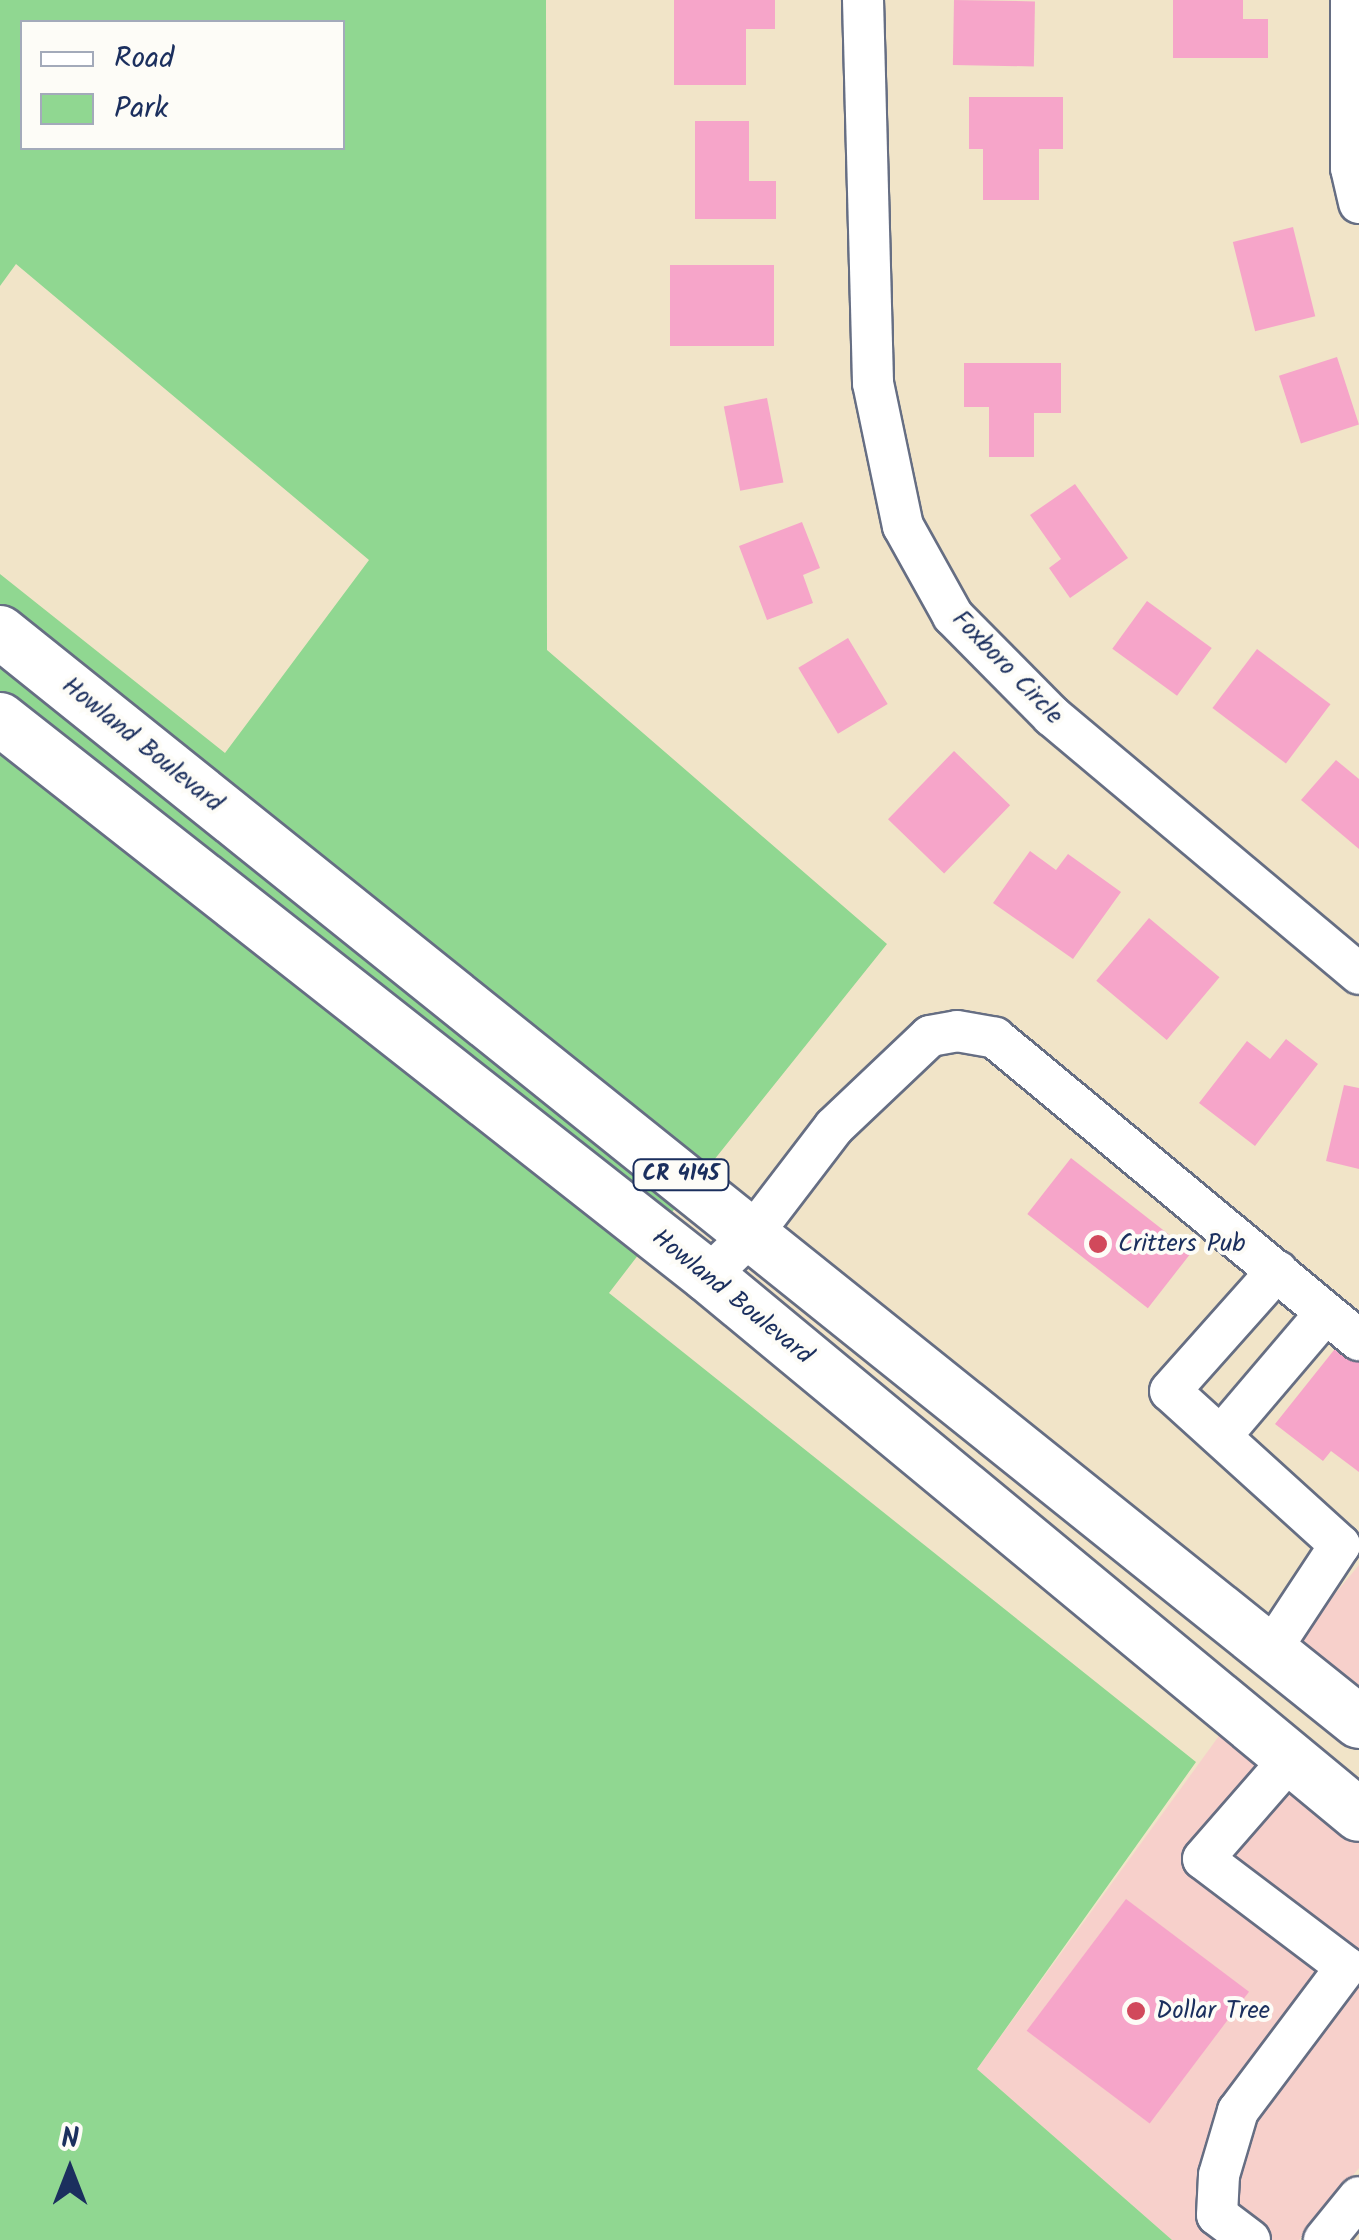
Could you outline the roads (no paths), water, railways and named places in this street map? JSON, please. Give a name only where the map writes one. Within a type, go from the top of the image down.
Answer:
[{"type":"main road","name":"Howland Boulevard","points":[[0,632],[753,1232],[1270,1651],[1356,1714]]},
{"type":"main road","name":"Howland Boulevard","points":[[0,719],[708,1276],[1359,1814]]},
{"type":"street","name":"Foxboro Circle","points":[[863,0],[873,383],[903,526],[953,616],[1052,716],[1359,974]]},
{"type":"street","points":[[1352,0],[1351,168],[1359,203]]},
{"type":"street","points":[[708,1276],[753,1232],[834,1127],[930,1036],[957,1031],[995,1038],[1359,1340]]},
{"type":"street","points":[[1270,1651],[1340,1545],[1170,1391],[1277,1271]]},
{"type":"street","points":[[1222,1436],[1325,1314]]},
{"type":"street","points":[[1250,2240],[1217,2215],[1219,2176],[1238,2111],[1346,1967],[1203,1859],[1291,1758]]},
{"type":"street","points":[[1324,2240],[1358,2201]]},
{"type":"place","name":"Critters Pub","points":[[1098,1244]]},
{"type":"place","name":"Dollar Tree","points":[[1136,2011]]}]
